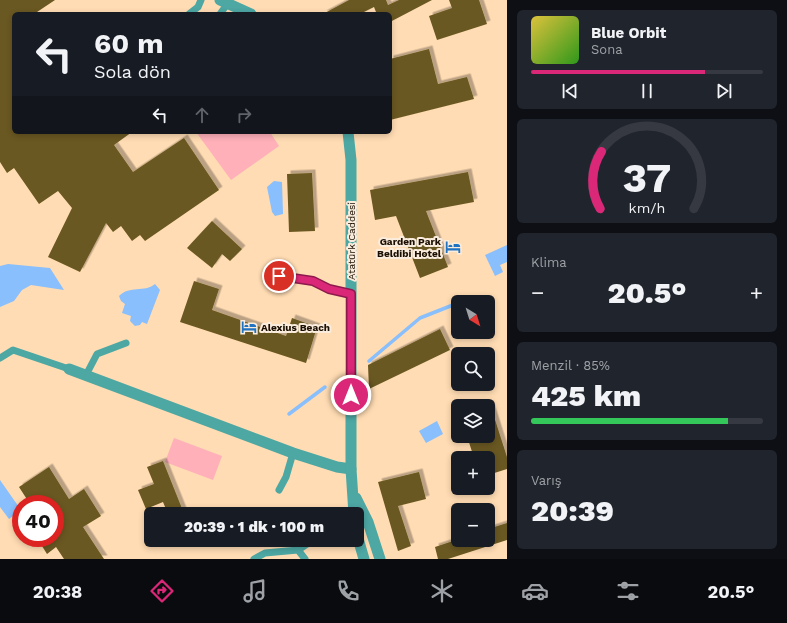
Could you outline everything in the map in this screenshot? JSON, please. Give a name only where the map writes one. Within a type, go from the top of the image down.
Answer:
[{"type":"street","points":[[224,2],[246,12]]},
{"type":"street","name":"Atatürk Caddesi","points":[[348,134],[351,160],[351,470],[358,507]]},
{"type":"street","points":[[69,368],[293,453],[351,470]]},
{"type":"street","name":"Atatürk Caddesi","points":[[354,493],[354,507]]},
{"type":"street","name":"Atatürk Caddesi","points":[[364,528],[380,559]]},
{"type":"street","points":[[360,547],[364,559]]},
{"type":"lane","points":[[192,12],[198,7],[201,0]]},
{"type":"lane","points":[[221,12],[224,2]]},
{"type":"lane","points":[[279,276],[313,281],[329,289],[351,294]]},
{"type":"lane","points":[[86,375],[97,354],[126,343]]},
{"type":"lane","points":[[0,358],[13,350],[69,368]]},
{"type":"lane","points":[[279,490],[286,477],[293,453]]},
{"type":"lane","points":[[254,559],[264,553],[298,550],[302,547]]},
{"type":"lane","points":[[298,550],[305,559]]},
{"type":"shaded area","points":[[197,134],[271,134],[279,146],[231,180]]},
{"type":"shaded area","points":[[174,438],[222,456],[213,480],[165,462]]},
{"type":"water","points":[[274,181],[282,182],[283,214],[275,216],[272,212],[267,187]]},
{"type":"water","points":[[507,245],[507,262],[500,265],[503,272],[495,276],[485,255]]},
{"type":"water","points":[[8,264],[50,268],[64,290],[31,285],[22,290],[14,301],[0,307],[0,266]]},
{"type":"water","points":[[155,284],[160,290],[147,324],[142,322],[140,325],[135,326],[130,321],[131,316],[122,313],[125,304],[121,301],[119,296],[128,291],[151,287]]},
{"type":"water","points":[[437,421],[443,434],[426,443],[419,431]]},
{"type":"water","points":[[0,480],[12,497],[12,517],[9,519],[0,507]]},
{"type":"building","points":[[0,0],[55,0],[37,12],[12,12],[12,134],[129,134],[114,145],[133,172],[184,138],[219,190],[145,241],[140,235],[132,241],[121,226],[113,232],[106,223],[80,272],[48,257],[72,208],[58,191],[39,204],[14,168],[7,173],[0,162]]},
{"type":"building","points":[[349,0],[386,0],[388,5],[399,0],[432,0],[392,21],[392,12],[376,12],[374,7],[364,12],[327,12]]},
{"type":"building","points":[[449,0],[479,0],[487,24],[437,40],[429,16],[452,8]]},
{"type":"building","points":[[429,49],[438,84],[467,77],[474,99],[392,120],[392,58]]},
{"type":"building","points":[[468,172],[474,202],[426,211],[448,267],[420,278],[396,216],[375,220],[370,190]]},
{"type":"building","points":[[312,173],[315,231],[289,232],[287,174]]},
{"type":"building","points":[[212,221],[242,249],[230,261],[222,254],[212,268],[187,248]]},
{"type":"building","points":[[194,281],[219,289],[212,310],[286,336],[292,318],[317,327],[306,363],[180,322]]},
{"type":"building","points":[[440,329],[450,350],[369,389],[368,365]]},
{"type":"building","points":[[495,420],[507,457],[507,469],[495,473],[495,451],[472,451],[469,443],[495,443]]},
{"type":"building","points":[[163,461],[181,507],[165,507],[163,502],[151,507],[145,507],[138,490],[154,484],[147,467]]},
{"type":"building","points":[[49,467],[69,499],[84,489],[101,516],[83,527],[104,559],[64,559],[56,547],[64,547],[64,495],[24,495],[19,487]]},
{"type":"building","points":[[419,472],[426,499],[398,506],[411,546],[398,551],[378,482]]},
{"type":"building","points":[[507,523],[507,540],[495,544],[495,527]]},
{"type":"building","points":[[451,542],[451,547],[485,547],[448,559],[438,559],[435,547]]},
{"type":"building","points":[[43,547],[56,547],[47,554]]},
{"type":"waterway","points":[[369,361],[420,318],[451,306]]},
{"type":"waterway","points":[[289,414],[325,387]]},
{"type":"place","name":"Garden Park Beldibi Hotel","points":[[453,247]]},
{"type":"place","name":"Alexius Beach","points":[[249,327]]},
{"type":"route","points":[[279,276],[313,281],[329,289],[351,294],[351,395]]}]
